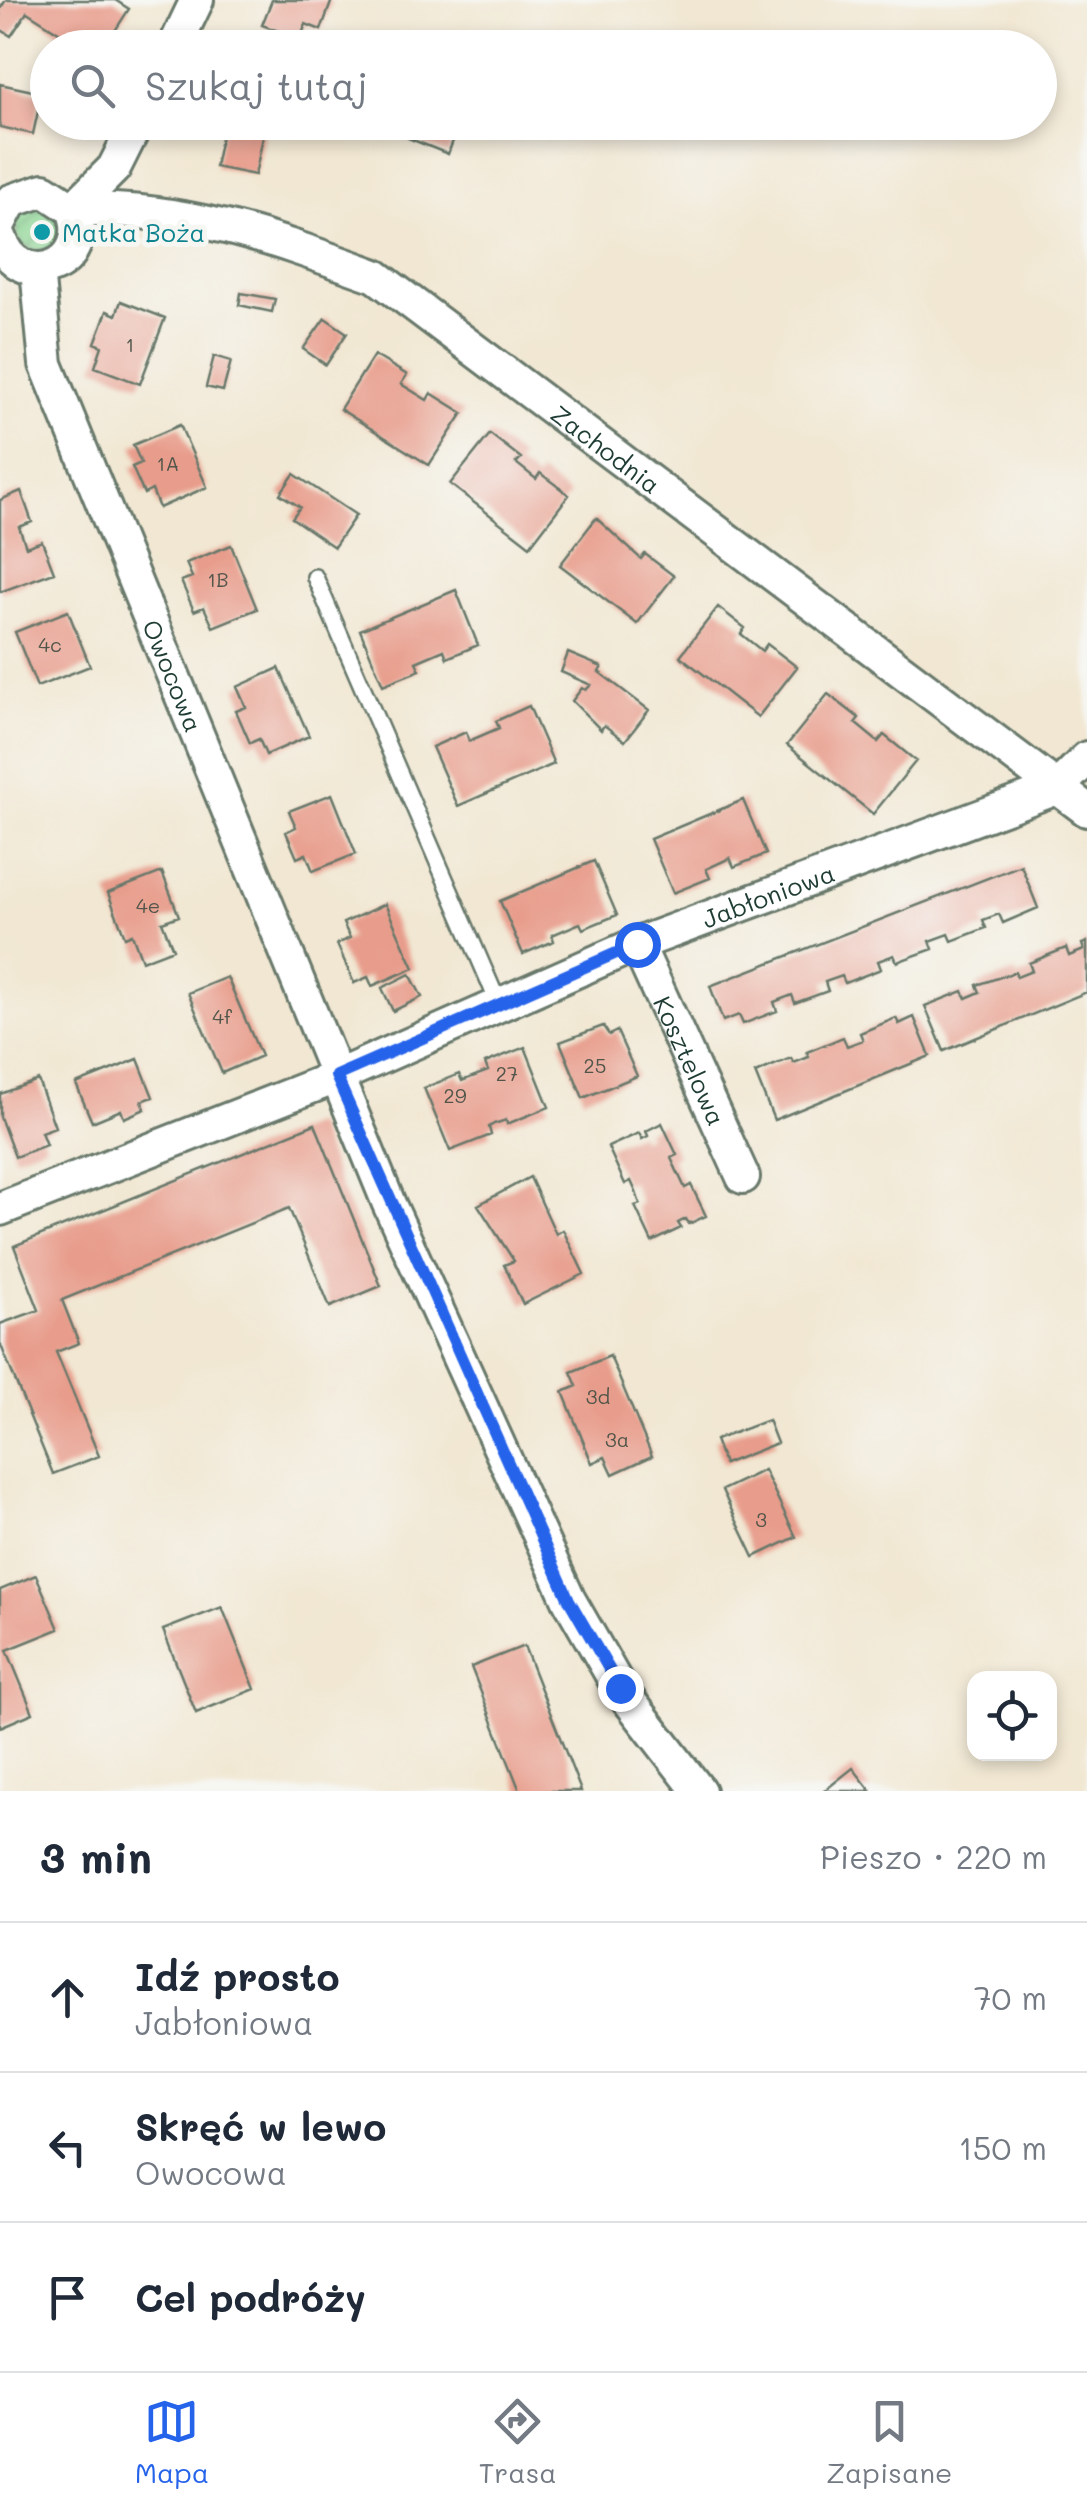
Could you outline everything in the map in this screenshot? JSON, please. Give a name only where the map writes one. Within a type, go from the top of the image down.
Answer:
[{"type":"street","points":[[183,30],[197,0]]},
{"type":"street","points":[[73,209],[114,168],[127,140]]},
{"type":"street","points":[[44,190],[73,209],[78,233],[70,255],[49,268],[37,270],[17,263],[1,229],[21,194],[44,190]]},
{"type":"street","name":"Zachodnia","points":[[73,209],[139,208],[266,236],[376,276],[1087,810]]},
{"type":"street","name":"Owocowa","points":[[37,270],[46,364],[336,1076],[569,1600],[620,1688],[699,1791]]},
{"type":"street","name":"Jabłoniowa","points":[[336,1076],[637,944],[1057,788],[1087,758]]},
{"type":"street","name":"Kosztelowa","points":[[637,944],[743,1177]]},
{"type":"street","points":[[0,1209],[336,1076]]},
{"type":"lane","points":[[315,577],[498,1002]]},
{"type":"green space","points":[[38,207],[54,213],[60,229],[54,245],[38,251],[22,245],[16,229],[22,213]]},
{"type":"building","points":[[6,0],[115,0],[129,9],[116,30],[56,30],[27,12],[11,36],[0,29],[0,9]]},
{"type":"building","points":[[272,0],[332,0],[321,30],[306,24],[304,30],[276,30],[262,25]]},
{"type":"building","points":[[0,84],[30,90],[30,133],[0,127]]},
{"type":"building","points":[[221,140],[262,140],[255,175],[215,167]]},
{"type":"building","points":[[413,140],[453,140],[448,154]]},
{"type":"building","points":[[241,293],[275,299],[272,312],[239,305]]},
{"type":"building","points":[[121,301],[165,318],[140,384],[95,367],[102,346],[95,343],[107,311],[116,315]]},
{"type":"building","points":[[325,318],[347,333],[326,365],[303,349]]},
{"type":"building","points":[[374,355],[407,375],[401,384],[427,400],[431,393],[463,413],[429,465],[340,409]]},
{"type":"building","points":[[214,356],[231,361],[223,391],[206,387]]},
{"type":"building","points":[[180,425],[207,487],[159,508],[152,490],[144,494],[132,467],[141,463],[133,445]]},
{"type":"building","points":[[490,434],[521,458],[516,463],[536,479],[540,473],[569,495],[530,546],[450,484]]},
{"type":"building","points":[[294,474],[356,515],[334,547],[292,518],[300,507],[280,494]]},
{"type":"building","points":[[21,491],[32,522],[19,527],[26,547],[42,541],[54,572],[0,592],[0,500]]},
{"type":"building","points":[[596,518],[641,559],[645,554],[674,576],[637,624],[560,565]]},
{"type":"building","points":[[231,545],[257,609],[213,627],[204,607],[194,611],[181,581],[192,577],[186,563]]},
{"type":"building","points":[[456,590],[478,645],[447,658],[444,650],[416,662],[420,670],[383,685],[360,630]]},
{"type":"building","points":[[718,607],[745,628],[741,634],[762,651],[767,644],[797,667],[758,717],[680,656]]},
{"type":"building","points":[[68,611],[90,666],[37,687],[15,632]]},
{"type":"building","points":[[568,653],[602,667],[599,672],[649,710],[625,741],[604,725],[601,730],[572,701],[582,688],[586,690],[591,685],[561,672]]},
{"type":"building","points":[[279,668],[309,736],[266,755],[259,739],[250,743],[236,711],[246,707],[237,687]]},
{"type":"building","points":[[828,694],[859,718],[855,723],[878,742],[884,735],[916,761],[873,814],[787,745]]},
{"type":"building","points":[[529,706],[554,764],[458,806],[432,747],[466,732],[469,741],[499,728],[496,721]]},
{"type":"building","points":[[332,794],[356,854],[313,871],[306,854],[297,858],[286,832],[296,827],[289,811]]},
{"type":"building","points":[[743,800],[766,854],[734,867],[730,858],[706,869],[710,878],[673,893],[650,839]]},
{"type":"building","points":[[594,861],[617,915],[583,929],[580,923],[552,935],[554,941],[523,954],[500,901]]},
{"type":"building","points":[[1021,865],[1038,908],[1003,923],[999,914],[983,920],[986,928],[952,941],[949,934],[930,941],[933,949],[897,962],[894,955],[878,961],[881,969],[845,983],[842,976],[825,982],[828,991],[795,1003],[792,995],[774,1002],[777,1011],[743,1024],[739,1015],[723,1021],[710,986]]},
{"type":"building","points":[[162,872],[179,916],[162,922],[173,949],[142,961],[132,934],[125,937],[108,893]]},
{"type":"building","points":[[385,904],[414,968],[372,986],[368,977],[354,983],[337,944],[350,938],[343,923]]},
{"type":"building","points":[[1087,942],[1087,992],[944,1051],[925,1006],[963,991],[966,998],[980,992],[977,985],[1015,972],[1017,977],[1032,971],[1029,963],[1066,948],[1069,956],[1084,950],[1082,944]]},
{"type":"building","points":[[410,974],[422,997],[393,1011],[382,988]]},
{"type":"building","points":[[227,977],[261,1056],[222,1073],[188,993]]},
{"type":"building","points":[[914,1017],[930,1056],[774,1120],[755,1073],[791,1058],[794,1063],[809,1057],[807,1052],[843,1037],[847,1046],[863,1040],[860,1033],[896,1018],[899,1024]]},
{"type":"building","points":[[603,1026],[609,1035],[617,1031],[637,1076],[583,1098],[560,1042]]},
{"type":"building","points":[[525,1047],[549,1107],[507,1124],[506,1120],[494,1124],[489,1127],[491,1135],[450,1151],[424,1088],[459,1074],[462,1081],[488,1071],[485,1063]]},
{"type":"building","points":[[138,1059],[153,1097],[142,1101],[145,1109],[124,1118],[121,1110],[92,1122],[76,1084]]},
{"type":"building","points":[[38,1080],[55,1127],[41,1132],[46,1145],[15,1157],[0,1117],[0,1094]]},
{"type":"building","points":[[662,1123],[677,1155],[671,1158],[685,1188],[691,1185],[706,1216],[689,1224],[686,1219],[678,1223],[681,1228],[652,1242],[635,1206],[640,1204],[631,1181],[625,1184],[608,1147],[639,1133],[642,1139],[648,1136],[646,1131]]},
{"type":"building","points":[[315,1124],[381,1286],[330,1307],[289,1208],[62,1300],[79,1343],[56,1352],[99,1456],[53,1474],[0,1343],[0,1324],[39,1310],[14,1246]]},
{"type":"building","points":[[530,1177],[556,1234],[563,1230],[584,1274],[523,1304],[504,1265],[514,1261],[478,1205]]},
{"type":"building","points":[[610,1356],[652,1456],[613,1474],[605,1457],[592,1463],[563,1392],[577,1386],[571,1372]]},
{"type":"building","points":[[768,1420],[777,1443],[724,1464],[715,1440]]},
{"type":"building","points":[[764,1470],[796,1537],[754,1557],[722,1490]]},
{"type":"building","points":[[36,1575],[59,1629],[7,1650],[33,1713],[0,1727],[0,1590]]},
{"type":"building","points":[[222,1607],[255,1689],[196,1713],[163,1630]]},
{"type":"building","points":[[524,1646],[581,1791],[520,1791],[471,1667]]},
{"type":"building","points":[[853,1768],[871,1791],[824,1791]]},
{"type":"place","name":"Matka Boża","points":[[42,232]]},
{"type":"route","points":[[620,1688],[569,1600],[389,1204],[336,1076],[637,944]]}]
